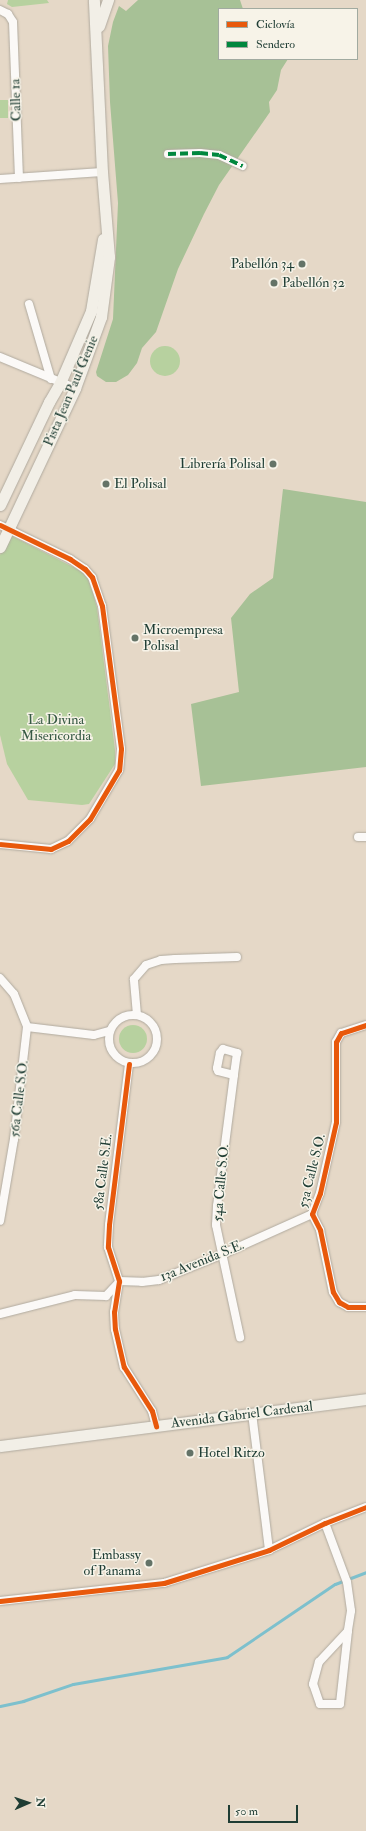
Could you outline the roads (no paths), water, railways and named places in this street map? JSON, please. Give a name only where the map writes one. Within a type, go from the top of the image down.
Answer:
[{"type":"main road","name":"Pista Jean Paul Genie","points":[[0,547],[4,527],[75,388],[101,317],[109,257],[97,94],[94,0]]},
{"type":"main road","name":"Pista Jean Paul Genie","points":[[96,34],[108,0]]},
{"type":"main road","name":"Pista Jean Paul Genie","points":[[0,505],[49,402],[56,381],[90,311],[106,226]]},
{"type":"main road","name":"Avenida Gabriel Cardenal","points":[[0,1446],[366,1399]]},
{"type":"street","name":"Calle 1a","points":[[0,10],[8,14],[13,22],[19,178]]},
{"type":"street","points":[[168,154],[200,153],[219,155],[242,166]]},
{"type":"street","points":[[0,179],[102,172]]},
{"type":"street","points":[[29,304],[56,381]]},
{"type":"street","points":[[0,357],[75,388]]},
{"type":"street","points":[[0,844],[51,849],[68,841],[90,819],[119,770],[122,750],[102,606],[98,590],[92,578],[85,569],[70,559],[4,527]]},
{"type":"street","points":[[137,1015],[134,979],[146,965],[161,960],[237,957]]},
{"type":"street","points":[[0,978],[14,994],[28,1027],[94,1034],[110,1031]]},
{"type":"street","points":[[128,1015],[137,1015],[145,1018],[156,1030],[157,1043],[152,1055],[137,1064],[129,1064],[114,1056],[108,1040],[110,1031],[120,1018],[128,1015]]},
{"type":"street","name":"53a Calle S.O.","points":[[366,1025],[341,1033],[336,1042],[336,1122],[320,1193],[312,1214],[320,1230],[333,1292],[339,1302],[348,1307],[366,1307]]},
{"type":"street","name":"56a Calle S.O.","points":[[0,1221],[14,1139],[28,1027]]},
{"type":"street","name":"58a Calle S.E.","points":[[119,1281],[108,1247],[109,1224],[129,1064]]},
{"type":"street","name":"54a Calle S.O.","points":[[234,1075],[217,1206],[216,1225],[240,1337]]},
{"type":"street","name":"13a Avenida S.E.","points":[[119,1281],[159,1280],[223,1254],[312,1214]]},
{"type":"street","points":[[0,1314],[75,1294],[106,1296],[119,1281]]},
{"type":"street","points":[[119,1281],[114,1318],[115,1329],[124,1367],[152,1411],[156,1426]]},
{"type":"street","points":[[252,1413],[269,1550]]},
{"type":"street","points":[[0,1602],[164,1583],[269,1550],[325,1523],[366,1508]]},
{"type":"street","points":[[325,1523],[347,1582],[351,1611],[340,1704],[320,1704],[313,1684],[319,1662],[348,1630]]},
{"type":"waterway","points":[[0,1706],[23,1701],[73,1684],[227,1657],[335,1584],[366,1572]]},
{"type":"place","name":"Pabellón 34","points":[[302,264]]},
{"type":"place","name":"Pabellón 32","points":[[274,283]]},
{"type":"place","name":"Librería Polisal","points":[[273,464]]},
{"type":"place","name":"El Polisal","points":[[106,484]]},
{"type":"place","name":"Microempresa Polisal","points":[[135,638]]},
{"type":"place","name":"Hotel Ritzo","points":[[190,1453]]},
{"type":"place","name":"Embassy of Panama","points":[[149,1563]]},
{"type":"park label","name":"La Divina Misericordia","points":[[56,728]]}]
